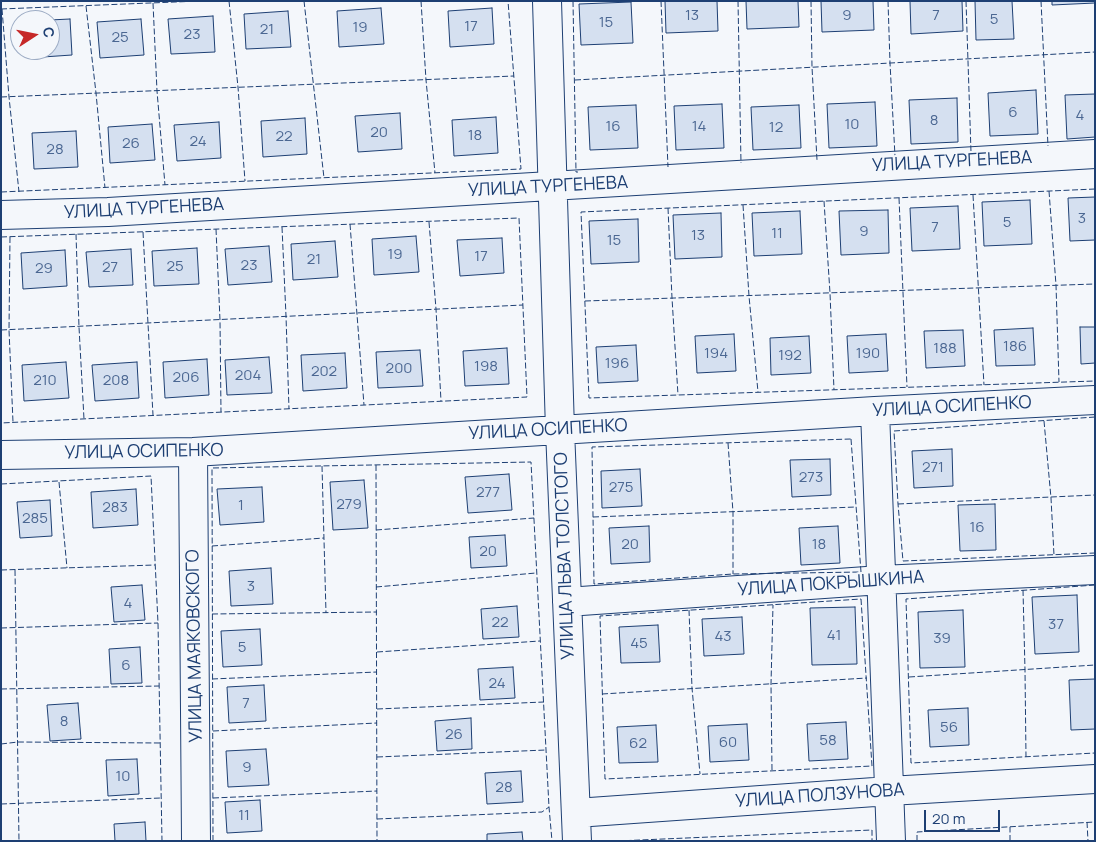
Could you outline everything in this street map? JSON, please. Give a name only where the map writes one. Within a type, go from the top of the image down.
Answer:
[{"type":"street","name":"УЛИЦА ЛЬВА ТОЛСТОГО","points":[[547,1],[560,430],[577,841]]},
{"type":"street","name":"УЛИЦА ТУРГЕНЕВА","points":[[1,215],[118,211],[1095,154]]},
{"type":"street","name":"УЛИЦА ОСИПЕНКО","points":[[1,455],[193,452],[875,411],[1095,400]]},
{"type":"street","points":[[875,411],[891,841]]},
{"type":"street","name":"УЛИЦА МАЯКОВСКОГО","points":[[193,452],[196,841]]},
{"type":"street","name":"УЛИЦА ПОКРЫШКИНА","points":[[567,602],[881,580],[1095,570]]},
{"type":"street","name":"УЛИЦА ПОЛЗУНОВА","points":[[576,812],[1095,779]]},
{"type":"building","points":[[665,1],[717,1],[718,31],[666,33]]},
{"type":"building","points":[[746,1],[798,1],[799,27],[747,29]]},
{"type":"building","points":[[821,1],[873,1],[874,30],[822,32]]},
{"type":"building","points":[[910,1],[962,1],[963,31],[911,34]]},
{"type":"building","points":[[975,1],[1012,1],[1014,39],[976,40]]},
{"type":"building","points":[[1052,1],[1095,1],[1095,3],[1052,5]]},
{"type":"building","points":[[631,2],[633,43],[581,45],[579,4]]},
{"type":"building","points":[[381,8],[384,44],[339,47],[337,11]]},
{"type":"building","points":[[492,8],[494,44],[450,47],[448,11]]},
{"type":"building","points":[[288,11],[291,47],[246,49],[244,14]]},
{"type":"building","points":[[213,16],[215,52],[171,54],[168,19]]},
{"type":"building","points":[[70,19],[72,55],[60,56],[60,20]]},
{"type":"building","points":[[141,19],[144,55],[100,58],[97,22]]},
{"type":"building","points":[[1036,90],[1038,134],[990,136],[988,93]]},
{"type":"building","points":[[1095,94],[1095,137],[1067,139],[1065,95]]},
{"type":"building","points":[[957,98],[958,142],[911,144],[909,100]]},
{"type":"building","points":[[875,102],[877,146],[829,148],[827,104]]},
{"type":"building","points":[[722,104],[724,148],[676,150],[674,106]]},
{"type":"building","points":[[636,105],[638,148],[590,150],[588,107]]},
{"type":"building","points":[[799,105],[801,148],[753,150],[751,107]]},
{"type":"building","points":[[400,113],[402,149],[358,152],[355,116]]},
{"type":"building","points":[[496,117],[498,153],[454,156],[452,120]]},
{"type":"building","points":[[305,118],[307,154],[263,157],[261,121]]},
{"type":"building","points":[[219,122],[221,158],[177,161],[174,125]]},
{"type":"building","points":[[152,124],[155,160],[110,163],[108,127]]},
{"type":"building","points":[[76,131],[78,167],[34,169],[32,133]]},
{"type":"building","points":[[1095,197],[1095,240],[1070,241],[1068,198]]},
{"type":"building","points":[[1030,200],[1032,244],[984,246],[982,202]]},
{"type":"building","points":[[958,206],[960,249],[912,251],[910,208]]},
{"type":"building","points":[[888,210],[889,253],[841,255],[839,211]]},
{"type":"building","points":[[800,211],[802,254],[754,256],[752,213]]},
{"type":"building","points":[[721,213],[722,257],[675,259],[673,215]]},
{"type":"building","points":[[638,219],[639,262],[591,264],[589,221]]},
{"type":"building","points":[[416,236],[419,272],[374,275],[372,239]]},
{"type":"building","points":[[502,238],[504,273],[460,276],[457,240]]},
{"type":"building","points":[[335,241],[338,277],[293,280],[291,244]]},
{"type":"building","points":[[269,246],[272,282],[228,285],[225,249]]},
{"type":"building","points":[[197,248],[199,284],[154,286],[152,251]]},
{"type":"building","points":[[131,249],[133,285],[89,287],[86,252]]},
{"type":"building","points":[[65,250],[67,286],[23,289],[21,253]]},
{"type":"building","points":[[1080,327],[1095,327],[1095,363],[1081,364]]},
{"type":"building","points":[[1033,328],[1035,365],[996,366],[994,330]]},
{"type":"building","points":[[963,330],[965,366],[926,368],[924,331]]},
{"type":"building","points":[[734,334],[736,371],[697,373],[695,336]]},
{"type":"building","points":[[886,334],[888,371],[849,373],[847,336]]},
{"type":"building","points":[[809,336],[811,373],[771,375],[770,338]]},
{"type":"building","points":[[636,345],[638,381],[598,383],[596,347]]},
{"type":"building","points":[[507,348],[509,384],[465,386],[463,351]]},
{"type":"building","points":[[420,350],[423,386],[378,388],[376,352]]},
{"type":"building","points":[[345,353],[347,388],[303,391],[301,355]]},
{"type":"building","points":[[269,357],[272,393],[227,395],[225,360]]},
{"type":"building","points":[[207,359],[209,395],[165,398],[163,362]]},
{"type":"building","points":[[66,362],[69,398],[24,401],[22,365]]},
{"type":"building","points":[[137,362],[139,398],[95,401],[92,365]]},
{"type":"building","points":[[952,449],[953,486],[914,488],[912,451]]},
{"type":"building","points":[[830,459],[831,495],[792,497],[790,460]]},
{"type":"building","points":[[640,469],[642,506],[602,508],[601,471]]},
{"type":"building","points":[[509,474],[512,510],[468,513],[465,477]]},
{"type":"building","points":[[364,480],[368,528],[333,530],[330,482]]},
{"type":"building","points":[[262,487],[264,522],[220,525],[217,489]]},
{"type":"building","points":[[136,489],[138,525],[93,528],[91,492]]},
{"type":"building","points":[[50,500],[52,536],[20,538],[17,502]]},
{"type":"building","points":[[995,504],[996,550],[960,551],[958,505]]},
{"type":"building","points":[[649,526],[650,562],[611,564],[609,528]]},
{"type":"building","points":[[838,526],[840,563],[801,565],[799,528]]},
{"type":"building","points":[[505,535],[507,566],[471,568],[469,537]]},
{"type":"building","points":[[271,568],[273,604],[231,606],[229,571]]},
{"type":"building","points":[[142,585],[145,620],[114,622],[111,587]]},
{"type":"building","points":[[1077,595],[1079,652],[1035,654],[1032,597]]},
{"type":"building","points":[[517,606],[519,637],[483,639],[481,609]]},
{"type":"building","points":[[855,607],[857,664],[812,665],[810,608]]},
{"type":"building","points":[[963,610],[965,667],[920,668],[918,612]]},
{"type":"building","points":[[742,617],[744,654],[704,656],[702,619]]},
{"type":"building","points":[[658,625],[660,662],[621,663],[619,627]]},
{"type":"building","points":[[260,629],[262,665],[223,667],[221,631]]},
{"type":"building","points":[[140,647],[142,683],[111,684],[109,649]]},
{"type":"building","points":[[513,667],[515,698],[480,700],[478,669]]},
{"type":"building","points":[[1095,679],[1095,729],[1071,730],[1069,680]]},
{"type":"building","points":[[264,685],[266,721],[229,723],[227,687]]},
{"type":"building","points":[[78,703],[81,739],[50,741],[47,705]]},
{"type":"building","points":[[968,708],[969,745],[930,747],[928,710]]},
{"type":"building","points":[[471,718],[472,749],[437,751],[435,721]]},
{"type":"building","points":[[846,722],[848,759],[809,761],[807,724]]},
{"type":"building","points":[[747,724],[749,760],[710,762],[708,726]]},
{"type":"building","points":[[656,725],[658,762],[619,763],[617,727]]},
{"type":"building","points":[[266,749],[269,785],[228,787],[226,751]]},
{"type":"building","points":[[137,759],[139,794],[108,796],[106,760]]},
{"type":"building","points":[[521,771],[523,802],[487,804],[485,773]]},
{"type":"building","points":[[260,800],[262,831],[227,833],[225,802]]},
{"type":"building","points":[[145,822],[146,841],[115,841],[114,824]]},
{"type":"building","points":[[522,832],[523,841],[487,841],[487,834]]},
{"type":"fence","points":[[1,9],[200,1]]},
{"type":"fence","points":[[229,1],[245,181]]},
{"type":"fence","points":[[304,1],[324,178]]},
{"type":"fence","points":[[421,1],[435,173]]},
{"type":"fence","points":[[1,192],[521,169],[508,1]]},
{"type":"fence","points":[[573,1],[576,172],[578,172]]},
{"type":"fence","points":[[661,1],[668,167]]},
{"type":"fence","points":[[738,1],[741,163]]},
{"type":"fence","points":[[811,1],[817,160]]},
{"type":"fence","points":[[888,1],[895,156]]},
{"type":"fence","points":[[966,1],[971,152]]},
{"type":"fence","points":[[1041,1],[1048,146]]},
{"type":"fence","points":[[153,3],[157,91],[165,185]]},
{"type":"fence","points":[[86,6],[105,188]]},
{"type":"fence","points":[[2,9],[19,192]]},
{"type":"fence","points":[[575,80],[1095,52]]},
{"type":"fence","points":[[1,97],[514,76]]},
{"type":"fence","points":[[1095,189],[581,212],[589,398],[1095,381]]},
{"type":"fence","points":[[1049,191],[1056,285],[1059,382]]},
{"type":"fence","points":[[973,195],[984,385]]},
{"type":"fence","points":[[899,198],[907,387]]},
{"type":"fence","points":[[824,201],[834,390]]},
{"type":"fence","points":[[743,205],[758,392]]},
{"type":"fence","points":[[668,208],[678,395]]},
{"type":"fence","points":[[1,237],[519,218],[527,397],[1,423]]},
{"type":"fence","points":[[429,222],[441,401]]},
{"type":"fence","points":[[350,224],[364,405]]},
{"type":"fence","points":[[282,227],[289,409]]},
{"type":"fence","points":[[216,229],[220,320],[221,412]]},
{"type":"fence","points":[[143,232],[153,415]]},
{"type":"fence","points":[[76,234],[84,419]]},
{"type":"fence","points":[[10,237],[9,330],[13,422]]},
{"type":"fence","points":[[585,301],[1095,284]]},
{"type":"fence","points":[[1,330],[523,305]]},
{"type":"fence","points":[[1095,417],[894,431],[903,561],[1095,553]]},
{"type":"fence","points":[[1044,421],[1054,555]]},
{"type":"fence","points":[[851,439],[861,572],[733,574],[594,584],[592,447],[851,439]]},
{"type":"fence","points":[[728,443],[733,512],[733,574]]},
{"type":"fence","points":[[213,841],[212,468],[531,462],[552,841]]},
{"type":"fence","points":[[376,465],[377,841]]},
{"type":"fence","points":[[322,466],[326,613]]},
{"type":"fence","points":[[1,484],[151,476],[158,623],[162,841]]},
{"type":"fence","points":[[59,482],[67,568]]},
{"type":"fence","points":[[898,504],[1095,495]]},
{"type":"fence","points":[[593,517],[856,507]]},
{"type":"fence","points":[[376,530],[534,518]]},
{"type":"fence","points":[[212,546],[324,538]]},
{"type":"fence","points":[[1,570],[155,565]]},
{"type":"fence","points":[[15,570],[19,841]]},
{"type":"fence","points":[[376,587],[536,573]]},
{"type":"fence","points":[[1095,585],[906,599],[911,763],[1095,753]]},
{"type":"fence","points":[[1023,590],[1026,757]]},
{"type":"fence","points":[[861,599],[872,766],[605,779],[600,616],[861,599]]},
{"type":"fence","points":[[772,770],[771,684],[773,605]]},
{"type":"fence","points":[[689,610],[692,688],[700,774]]},
{"type":"fence","points":[[212,614],[377,612]]},
{"type":"fence","points":[[1,628],[158,623]]},
{"type":"fence","points":[[377,652],[540,641]]},
{"type":"fence","points":[[909,677],[1095,665]]},
{"type":"fence","points":[[212,679],[377,672]]},
{"type":"fence","points":[[602,694],[867,678]]},
{"type":"fence","points":[[1,689],[159,686]]},
{"type":"fence","points":[[377,709],[544,702]]},
{"type":"fence","points":[[213,731],[377,723]]},
{"type":"fence","points":[[1,744],[18,742],[160,743]]},
{"type":"fence","points":[[377,757],[546,750]]},
{"type":"fence","points":[[213,798],[377,791]]},
{"type":"fence","points":[[1,804],[161,798]]},
{"type":"fence","points":[[377,819],[542,812],[549,807]]},
{"type":"fence","points":[[1087,822],[1088,841]]},
{"type":"fence","points":[[917,841],[917,832],[1095,822]]},
{"type":"fence","points":[[1010,827],[1010,841]]},
{"type":"fence","points":[[617,841],[872,830],[872,841]]}]
